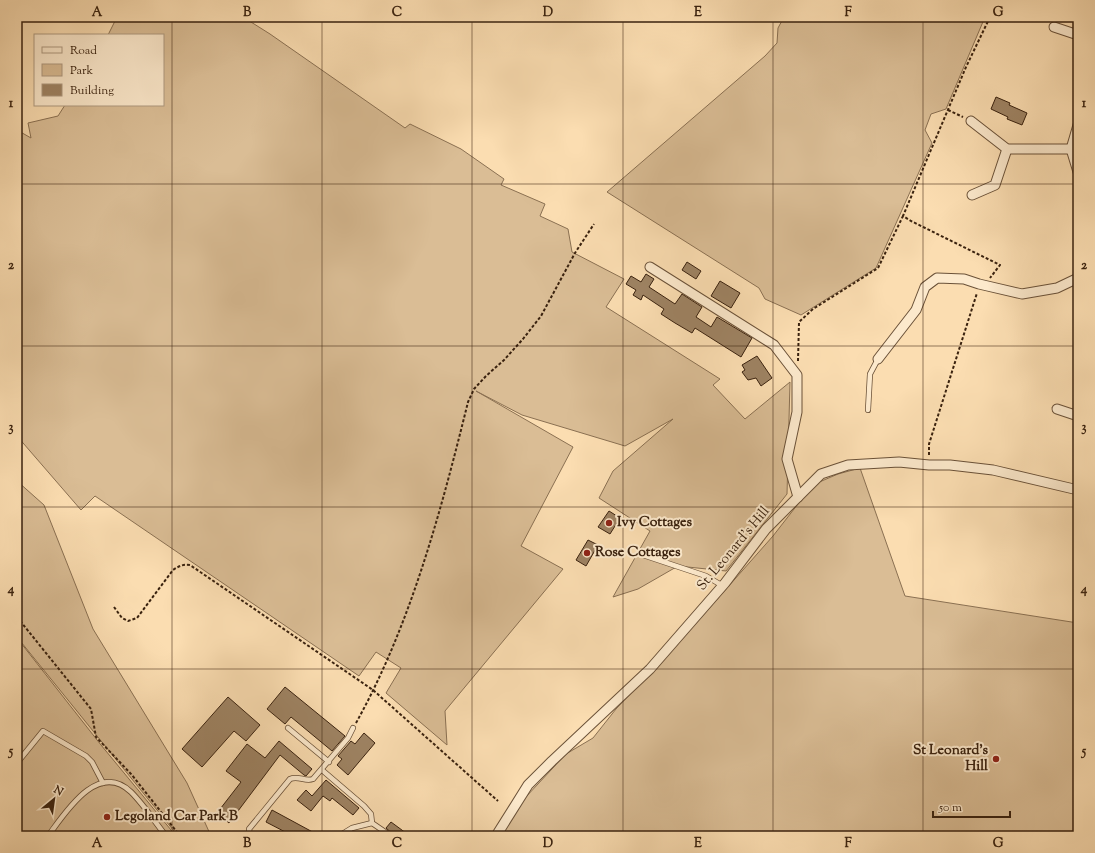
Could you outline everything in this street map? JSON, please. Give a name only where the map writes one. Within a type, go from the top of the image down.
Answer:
[{"type":"street","points":[[1054,27],[1078,35]]},
{"type":"street","points":[[971,121],[1007,149],[1071,149]]},
{"type":"street","points":[[1078,125],[1071,149],[1078,172]]},
{"type":"street","points":[[972,195],[995,185],[1007,149]]},
{"type":"street","points":[[650,267],[774,345],[797,374],[798,412],[787,459],[798,497]]},
{"type":"street","points":[[878,359],[916,310],[924,287],[938,278],[964,279],[982,285],[1022,294],[1057,288],[1078,278]]},
{"type":"street","points":[[1056,409],[1078,416]]},
{"type":"street","name":"St. Leonard's Hill","points":[[496,836],[528,786],[552,761],[650,669],[723,586],[766,529],[821,474],[848,466],[899,462],[929,465],[950,465],[993,470],[1078,490]]},
{"type":"lane","points":[[868,410],[870,374],[878,359]]},
{"type":"lane","points":[[643,555],[706,576],[723,586]]},
{"type":"lane","points":[[288,728],[329,762]]},
{"type":"lane","points":[[250,836],[250,829],[290,779],[294,777],[309,781],[313,779],[348,738],[353,728]]},
{"type":"lane","points":[[17,763],[43,731],[86,756],[92,762],[103,783]]},
{"type":"lane","points":[[322,770],[364,806],[371,814],[372,823]]},
{"type":"lane","points":[[48,836],[81,795],[92,786],[109,782],[121,785],[131,792],[166,836]]},
{"type":"lane","points":[[339,836],[352,828],[372,823],[391,836]]},
{"type":"path","points":[[797,374],[799,322],[813,309],[878,268],[903,216],[948,110],[990,17]]},
{"type":"path","points":[[948,110],[971,121]]},
{"type":"path","points":[[903,216],[1000,265],[982,285],[929,444],[929,465]]},
{"type":"path","points":[[353,728],[373,690],[396,638],[432,535],[468,402],[474,389],[513,349],[541,316],[575,253],[594,224]]},
{"type":"path","points":[[114,607],[122,618],[128,621],[137,618],[173,570],[184,564],[190,565],[373,690],[498,801]]},
{"type":"path","points":[[17,617],[91,709],[96,737],[132,775],[180,836]]},
{"type":"green space","points":[[117,17],[243,17],[270,34],[405,128],[410,124],[461,149],[504,179],[501,185],[545,204],[540,216],[568,229],[572,252],[624,279],[606,307],[720,379],[713,385],[745,419],[790,382],[787,494],[726,571],[678,566],[638,589],[613,597],[650,531],[599,498],[613,471],[673,419],[625,446],[522,415],[476,391],[573,447],[521,546],[563,569],[445,711],[447,745],[386,693],[401,668],[376,652],[359,676],[95,496],[81,510],[17,436],[17,130],[31,138],[28,123],[58,116],[64,106],[164,106],[164,34],[108,34]]},
{"type":"green space","points":[[784,17],[985,17],[946,109],[931,114],[925,130],[932,143],[876,268],[801,315],[765,299],[759,288],[607,192],[765,56],[777,43],[778,28]]},
{"type":"green space","points":[[860,468],[905,596],[1078,623],[1078,836],[500,836],[524,799],[566,754],[593,738],[616,709],[681,640],[773,536],[805,495],[817,483],[838,474]]},
{"type":"green space","points":[[17,481],[44,505],[93,629],[187,783],[211,836],[178,836],[17,637]]},
{"type":"green space","points":[[17,638],[101,745],[176,836],[17,836]]},
{"type":"building","points":[[996,97],[1027,113],[1022,125],[1007,119],[1008,117],[991,109]]},
{"type":"building","points":[[687,262],[701,271],[696,279],[682,270]]},
{"type":"building","points":[[646,274],[654,279],[649,287],[675,304],[682,294],[702,307],[696,317],[711,327],[717,317],[752,338],[741,357],[695,328],[692,333],[675,323],[661,314],[664,309],[643,295],[641,300],[633,295],[636,290],[626,284],[631,276],[641,282]]},
{"type":"building","points":[[720,281],[740,293],[731,308],[711,296]]},
{"type":"building","points":[[757,356],[772,378],[761,386],[756,378],[748,380],[742,372],[745,370],[742,365]]},
{"type":"building","name":"Ivy Cottages","points":[[609,511],[620,518],[610,534],[598,527]]},
{"type":"building","name":"Rose Cottages","points":[[588,540],[598,545],[586,566],[576,560]]},
{"type":"building","points":[[285,687],[345,736],[332,751],[291,717],[285,724],[267,709]]},
{"type":"building","points":[[228,697],[260,725],[246,741],[234,731],[202,767],[182,749]]},
{"type":"building","points":[[364,733],[375,743],[348,775],[337,765],[342,759],[338,756],[351,741],[355,744]]},
{"type":"building","points":[[279,741],[312,769],[306,776],[280,755],[229,823],[217,813],[241,782],[226,771],[247,744],[265,758]]},
{"type":"building","points":[[326,780],[359,808],[353,815],[332,798],[330,801],[323,796],[311,811],[297,800],[306,790],[312,796]]},
{"type":"building","points":[[272,810],[320,836],[293,836],[266,822]]},
{"type":"building","points":[[391,822],[410,836],[395,836],[386,828]]},
{"type":"place","name":"Ivy Cottages","points":[[609,523]]},
{"type":"place","name":"Rose Cottages","points":[[587,553]]},
{"type":"place","name":"St Leonard's Hill","points":[[996,759]]},
{"type":"place","name":"Legoland Car Park B","points":[[107,817]]}]
